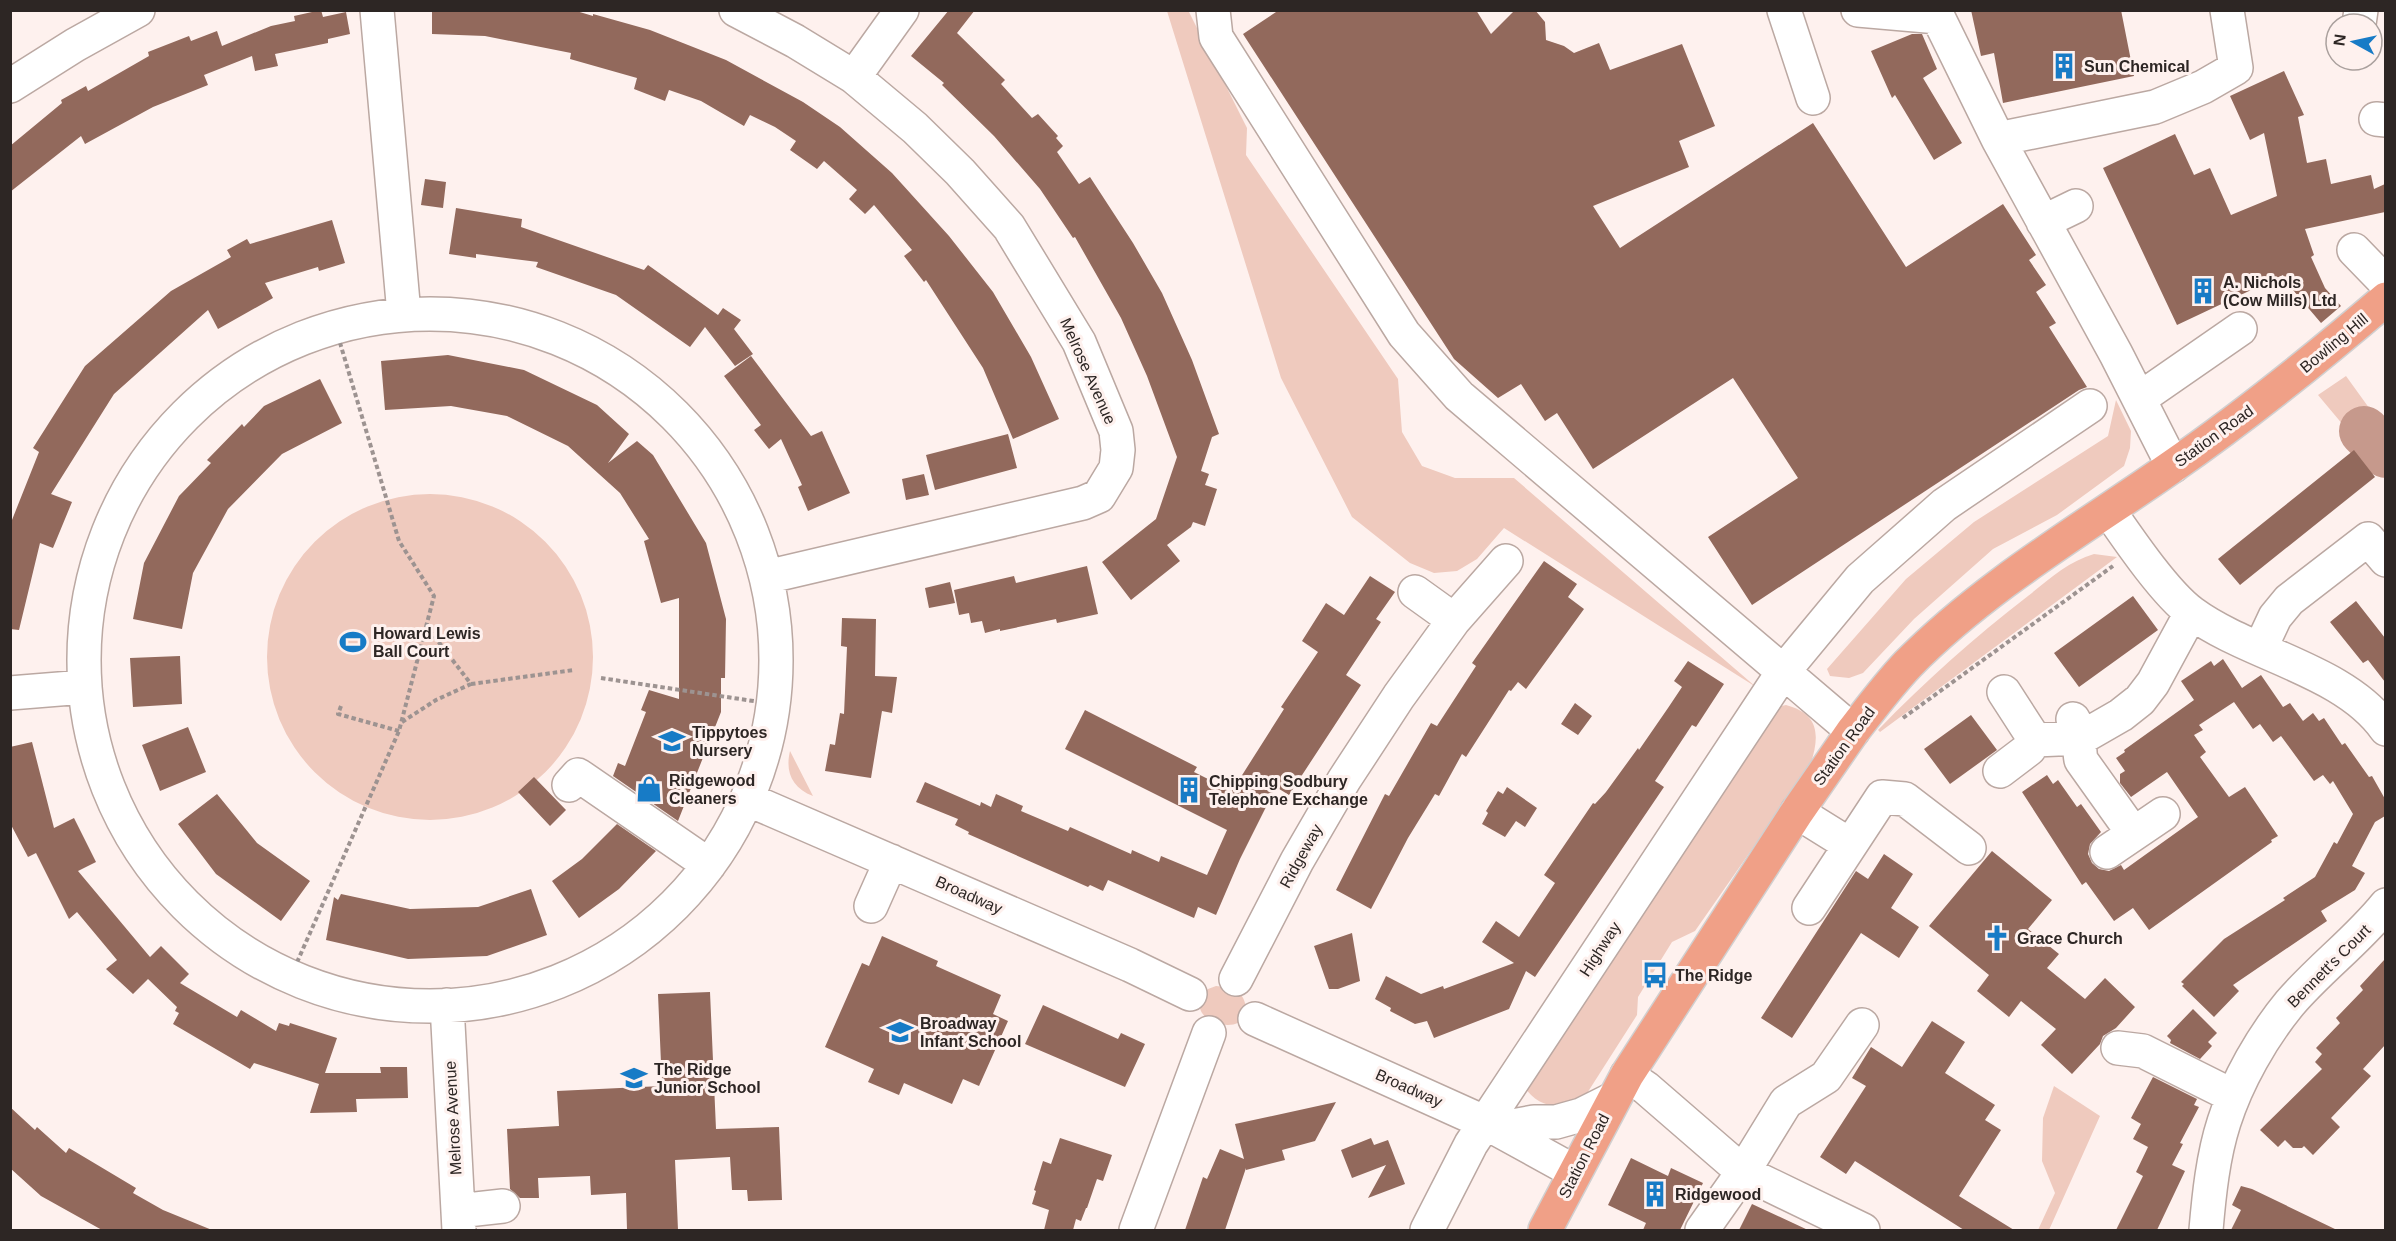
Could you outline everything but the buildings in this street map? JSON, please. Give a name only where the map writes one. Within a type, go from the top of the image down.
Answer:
[{"type":"main road","name":"Bowling Hill","points":[[2282,386],[2385,299]]},
{"type":"main road","name":"Station Road","points":[[1545,1230],[1620,1087],[1797,812],[1881,695],[1949,625],[1995,588],[2173,466],[2282,386]]},
{"type":"street","points":[[10,86],[75,45],[138,10]]},
{"type":"street","points":[[378,10],[404,314]]},
{"type":"street","name":"Melrose Avenue","points":[[736,10],[854,76],[923,135],[1009,227],[1079,342],[1116,431],[1118,450],[1116,468],[1099,496],[1083,504],[766,578]]},
{"type":"street","points":[[854,76],[902,10]]},
{"type":"street","points":[[1213,10],[1216,37],[1404,334],[1459,396],[1853,731]]},
{"type":"street","points":[[1784,10],[1813,98]]},
{"type":"street","points":[[1858,10],[1938,14],[1998,139],[2173,466]]},
{"type":"street","points":[[1998,139],[2155,107],[2203,87],[2236,68],[2227,10]]},
{"type":"street","points":[[2043,222],[2076,206]]},
{"type":"street","points":[[2354,250],[2385,283]]},
{"type":"street","points":[[404,314],[448,314],[492,319],[535,329],[576,345],[615,367],[659,400],[683,423],[711,458],[734,495],[753,535],[766,578],[774,620],[776,662],[773,704],[764,753],[747,799],[730,833],[709,865],[676,904],[637,938],[594,966],[547,987],[497,999],[447,1005],[410,1006],[348,996],[291,976],[224,939],[172,891],[150,864],[126,826],[110,794],[91,729],[84,687],[85,635],[90,592],[101,552],[116,513],[137,476],[167,435],[193,406],[260,356],[335,326],[404,314]]},
{"type":"street","points":[[2139,399],[2240,329]]},
{"type":"street","name":"Highway","points":[[1427,1230],[1471,1144],[1491,1126],[1783,672],[1860,579],[1944,506],[2090,406]]},
{"type":"street","points":[[2109,511],[2171,593],[2191,613],[2230,636],[2351,694],[2374,713],[2385,729]]},
{"type":"street","points":[[2260,649],[2275,617],[2289,600],[2368,539],[2385,560]]},
{"type":"street","name":"Ridgeway","points":[[1236,979],[1297,861],[1344,780],[1399,696],[1454,620],[1506,561]]},
{"type":"street","points":[[1414,592],[1454,620]]},
{"type":"street","points":[[2000,771],[2029,749],[2035,740],[2121,715],[2140,700],[2153,683],[2191,613]]},
{"type":"street","points":[[10,693],[84,687]]},
{"type":"street","points":[[2004,692],[2035,740]]},
{"type":"street","points":[[2077,728],[2080,760],[2133,833]]},
{"type":"street","points":[[569,785],[578,775],[709,865]]},
{"type":"street","points":[[1809,908],[1881,798],[1905,799],[1968,848]]},
{"type":"street","name":"Broadway","points":[[747,799],[1130,965],[1190,994]]},
{"type":"street","points":[[1797,812],[1850,845]]},
{"type":"street","points":[[2107,852],[2163,814]]},
{"type":"street","points":[[871,906],[891,861]]},
{"type":"street","name":"Bennett's Court","points":[[2206,1230],[2214,1166],[2223,1124],[2234,1096],[2257,1051],[2290,1003],[2367,928],[2385,905]]},
{"type":"street","points":[[1220,975],[1236,979],[1247,984],[1255,995],[1258,1006],[1255,1019],[1247,1031],[1235,1036],[1221,1037],[1209,1033],[1197,1024],[1190,1011],[1190,994],[1197,982],[1208,976],[1220,975]]},
{"type":"street","name":"Melrose Avenue","points":[[447,1005],[459,1221]]},
{"type":"street","name":"Broadway","points":[[1255,1019],[1491,1126],[1575,1172]]},
{"type":"street","points":[[1702,1230],[1743,1172],[1786,1102],[1826,1077],[1862,1025]]},
{"type":"street","points":[[1136,1230],[1209,1033]]},
{"type":"street","points":[[2118,1048],[2143,1051],[2234,1096]]},
{"type":"street","points":[[1491,1126],[1556,1122],[1581,1115],[1620,1087],[1646,1088],[1743,1172],[1863,1230]]},
{"type":"street","points":[[459,1221],[503,1206]]},
{"type":"path","points":[[291,976],[399,731],[434,596],[399,541],[335,326]]},
{"type":"path","points":[[1902,719],[2137,549]]},
{"type":"path","points":[[427,626],[471,684]]},
{"type":"path","points":[[402,722],[436,700],[471,684],[574,670]]},
{"type":"path","points":[[601,678],[773,704]]},
{"type":"path","points":[[341,706],[338,714],[399,731]]},
{"type":"shaded area","points":[[1188,10],[1247,128],[1246,155],[1398,379],[1402,432],[1422,466],[1455,478],[1514,478],[1756,687],[1504,528],[1477,559],[1457,571],[1434,573],[1410,563],[1352,517],[1281,378],[1167,11]]},
{"type":"shaded area","points":[[2346,376],[2372,412],[2385,423],[2385,475],[2318,395]]},
{"type":"shaded area","points":[[2116,400],[2131,431],[2130,448],[2124,466],[2057,515],[1993,549],[1914,619],[1863,673],[1849,678],[1830,676],[1827,669],[1906,579],[1974,522],[2108,436]]},
{"type":"shaded area","points":[[414,494],[446,494],[477,501],[507,513],[534,531],[556,553],[566,566],[581,595],[590,625],[593,657],[590,689],[574,734],[556,761],[534,783],[507,801],[477,813],[446,820],[414,820],[383,813],[353,801],[326,783],[304,761],[286,734],[274,704],[267,673],[267,641],[274,610],[286,580],[304,553],[326,531],[353,513],[383,501]]},
{"type":"shaded area","points":[[2094,554],[2117,557],[1880,732],[1878,730],[1932,677],[1989,627],[2059,572],[2076,561]]},
{"type":"shaded area","points":[[1786,705],[1806,714],[1811,720],[1816,736],[1810,766],[1695,931],[1672,942],[1638,997],[1637,1015],[1584,1098],[1559,1106],[1535,1099],[1523,1085],[1768,709]]},
{"type":"shaded area","points":[[790,751],[813,796],[795,784],[789,766]]},
{"type":"shaded area","points":[[1216,986],[1233,989],[1242,996],[1246,1014],[1240,1022],[1230,1025],[1219,1024],[1208,1019],[1201,1011],[1200,1001],[1208,989]]},
{"type":"shaded area","points":[[2054,1086],[2100,1116],[2049,1230],[2038,1230],[2055,1193],[2042,1161],[2043,1118]]},
{"type":"waterway","points":[[2364,431],[2386,453]]},
{"type":"place","name":"Sun Chemical","points":[[2064,66]]},
{"type":"place","name":"A. Nichols (Cow Mills) Ltd","points":[[2203,291]]},
{"type":"place","name":"Howard Lewis Ball Court","points":[[353,642]]},
{"type":"place","name":"Tippytoes Nursery","points":[[672,741]]},
{"type":"place","name":"Ridgewood Cleaners","points":[[649,789]]},
{"type":"place","name":"Chipping Sodbury Telephone Exchange","points":[[1189,790]]},
{"type":"place","name":"Grace Church","points":[[1997,938]]},
{"type":"place","name":"The Ridge","points":[[1655,975]]},
{"type":"place","name":"Broadway Infant School","points":[[900,1032]]},
{"type":"place","name":"The Ridge Junior School","points":[[634,1078]]},
{"type":"place","name":"Ridgewood","points":[[1655,1194]]}]
